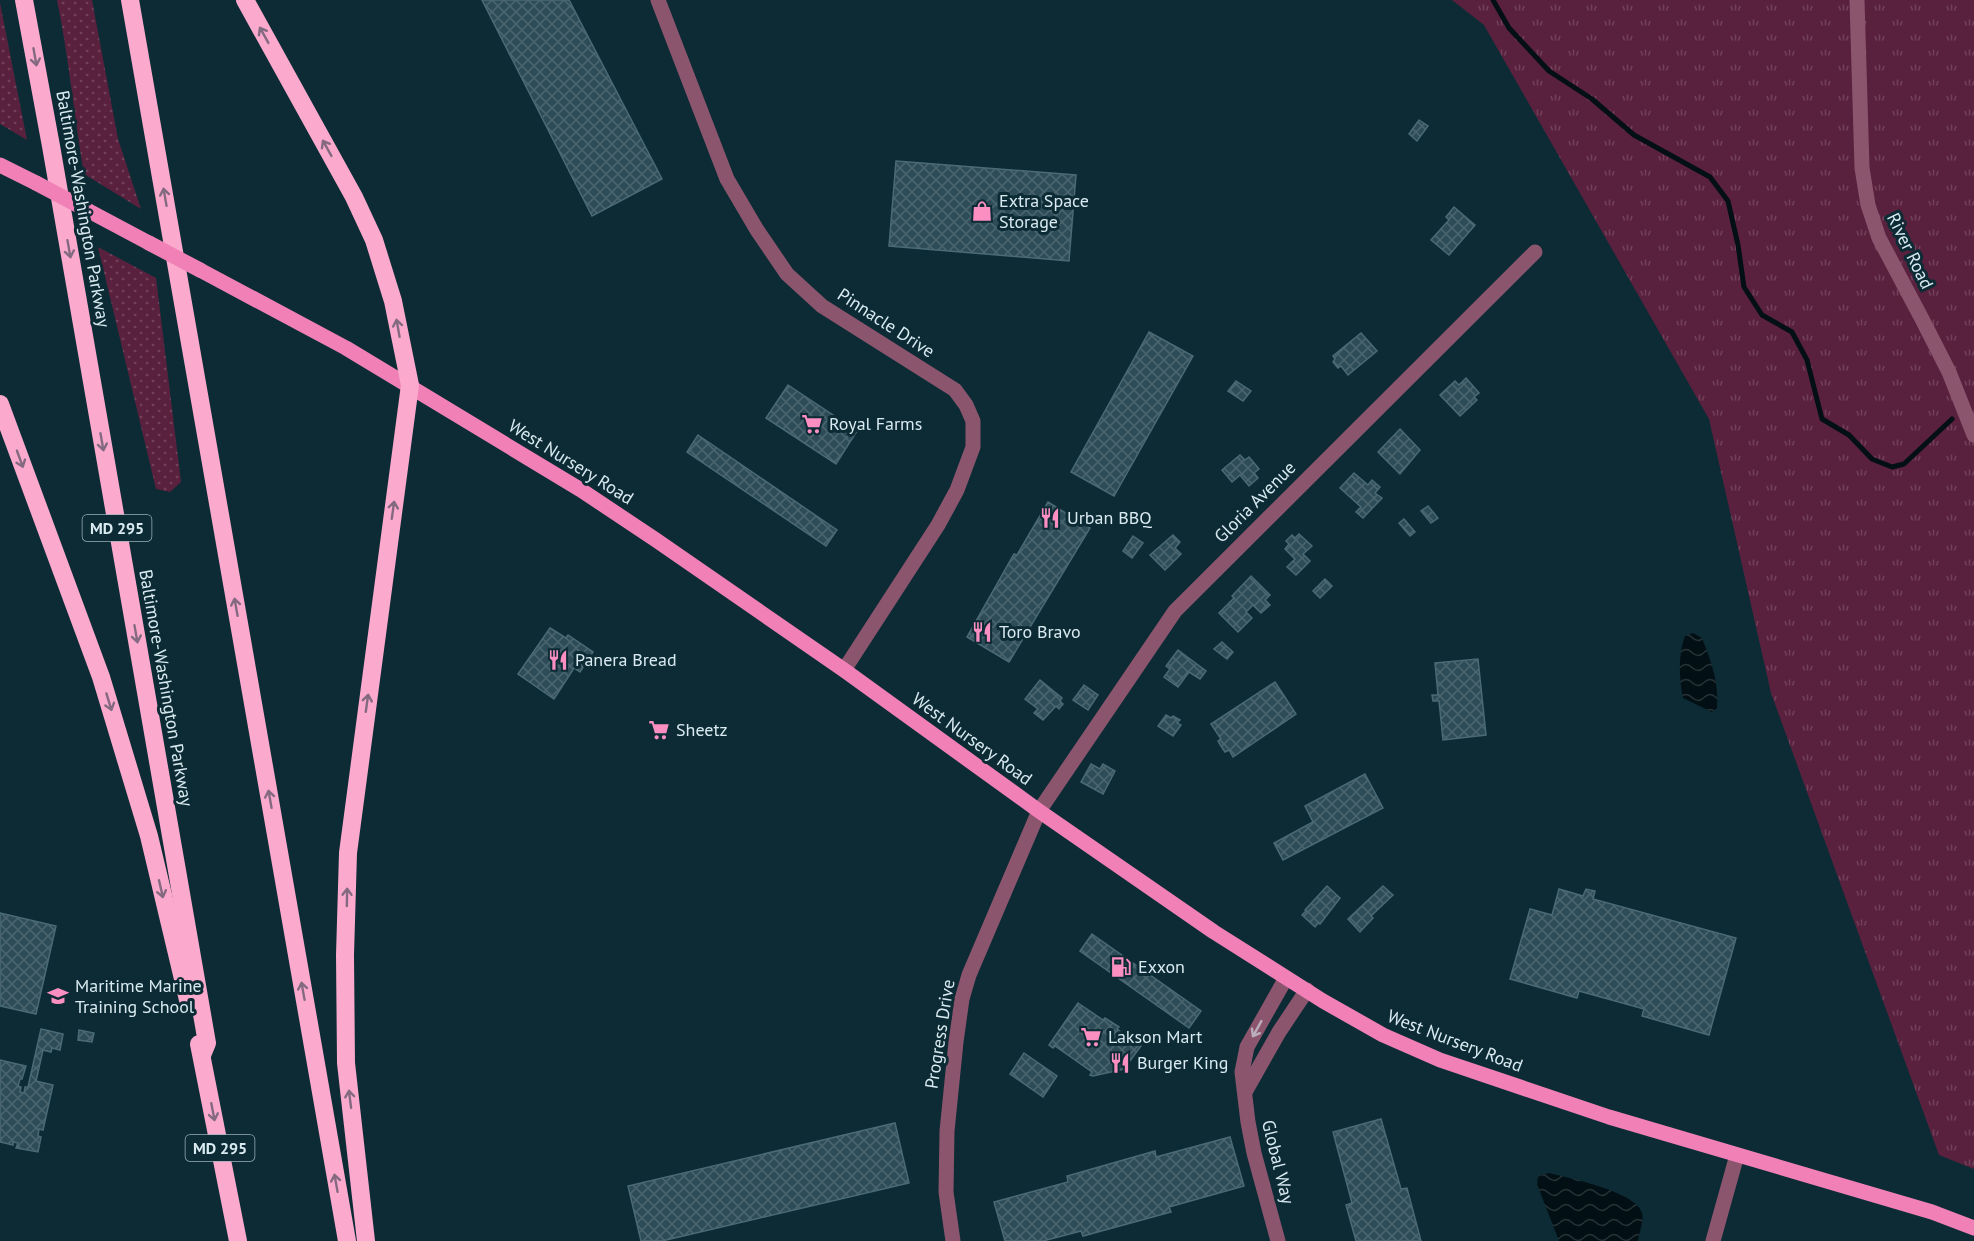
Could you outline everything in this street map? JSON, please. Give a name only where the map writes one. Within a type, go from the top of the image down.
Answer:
[{"type":"highway","name":"Baltimore-Washington Parkway","points":[[24,0],[207,1043],[202,1055],[238,1241]]},
{"type":"highway","points":[[130,0],[346,1241]]},
{"type":"highway","points":[[245,0],[354,197],[374,240],[393,301],[410,385],[348,853],[345,955],[346,1063],[366,1241]]},
{"type":"highway","points":[[0,404],[101,676],[148,836],[202,1055]]},
{"type":"main road","name":"West Nursery Road","points":[[0,165],[346,348],[581,490],[843,669],[1039,811],[1214,932],[1286,978],[1383,1035],[1440,1060],[1609,1117],[1932,1212],[1974,1228]]},
{"type":"street","name":"Pinnacle Drive","points":[[658,0],[727,179],[757,230],[787,274],[822,306],[955,390],[966,405],[973,421],[973,447],[957,490],[932,534],[843,669]]},
{"type":"street","name":"River Road","points":[[1857,0],[1862,168],[1868,205],[1879,238],[1949,372],[1974,435]]},
{"type":"street","name":"Gloria Avenue","points":[[1039,811],[1175,611],[1535,252]]},
{"type":"street","name":"Progress Drive","points":[[953,1241],[946,1192],[947,1131],[962,999],[969,975],[1039,811]]},
{"type":"street","name":"Global Way","points":[[1278,1241],[1254,1153],[1242,1072],[1247,1047],[1286,978]]},
{"type":"street","points":[[1245,1092],[1279,1032],[1307,990]]},
{"type":"street","points":[[1713,1241],[1737,1155]]},
{"type":"green space","points":[[57,0],[92,0],[118,139],[141,209],[84,174]]},
{"type":"green space","points":[[1452,0],[1974,0],[1974,1169],[1939,1155],[1771,693],[1709,419],[1484,25]]},
{"type":"green space","points":[[0,3],[27,140],[0,124]]},
{"type":"green space","points":[[98,247],[156,278],[181,482],[170,492],[156,489]]},
{"type":"water","points":[[1693,633],[1702,638],[1714,672],[1717,708],[1712,712],[1683,698],[1680,675],[1681,651],[1685,636]]},
{"type":"water","points":[[1549,1173],[1616,1192],[1637,1205],[1642,1213],[1638,1241],[1559,1241],[1537,1184],[1538,1176]]},
{"type":"building","points":[[482,0],[569,0],[662,179],[592,216]]},
{"type":"building","points":[[1419,120],[1428,126],[1417,141],[1409,134]]},
{"type":"building","name":"Extra Space Storage","points":[[896,161],[1076,175],[1069,261],[889,246]]},
{"type":"building","points":[[1454,207],[1475,225],[1449,255],[1431,240],[1449,220],[1446,217]]},
{"type":"building","points":[[1149,332],[1193,356],[1114,496],[1071,472]]},
{"type":"building","points":[[1361,333],[1377,351],[1348,375],[1341,366],[1338,368],[1333,362],[1335,359],[1333,356]]},
{"type":"building","points":[[1466,378],[1479,393],[1474,397],[1477,400],[1460,416],[1440,395],[1455,381],[1459,385]]},
{"type":"building","points":[[1236,381],[1251,391],[1243,401],[1228,391]]},
{"type":"building","name":"Royal Farms","points":[[788,385],[857,431],[836,464],[766,418]]},
{"type":"building","points":[[1400,429],[1420,450],[1400,474],[1378,452]]},
{"type":"building","points":[[698,435],[837,530],[826,546],[687,452]]},
{"type":"building","points":[[1240,455],[1245,460],[1249,457],[1259,469],[1254,473],[1258,478],[1249,486],[1240,475],[1232,482],[1222,470]]},
{"type":"building","points":[[1354,473],[1368,485],[1372,480],[1380,487],[1375,493],[1382,498],[1363,518],[1356,512],[1361,507],[1340,488]]},
{"type":"building","points":[[1048,502],[1090,528],[1009,662],[967,637],[1014,554],[1017,555]]},
{"type":"building","points":[[1428,506],[1438,518],[1431,523],[1421,511]]},
{"type":"building","points":[[1404,519],[1415,532],[1410,536],[1399,523]]},
{"type":"building","points":[[1299,534],[1312,546],[1303,554],[1310,561],[1296,575],[1287,567],[1295,559],[1285,549],[1289,544],[1286,541],[1292,535],[1295,538]]},
{"type":"building","points":[[1173,535],[1180,542],[1175,548],[1181,554],[1165,570],[1150,555]]},
{"type":"building","points":[[1133,536],[1143,543],[1132,558],[1123,551]]},
{"type":"building","points":[[1251,576],[1270,595],[1265,600],[1270,605],[1261,613],[1253,605],[1246,612],[1252,618],[1238,632],[1219,613]]},
{"type":"building","points":[[1325,579],[1332,586],[1320,598],[1313,591]]},
{"type":"building","name":"Panera Bread","points":[[550,628],[566,638],[568,635],[593,652],[580,672],[574,668],[554,699],[518,674]]},
{"type":"building","points":[[1222,642],[1233,652],[1227,659],[1214,649]]},
{"type":"building","points":[[1178,650],[1206,671],[1200,679],[1189,672],[1178,687],[1164,677],[1170,669],[1166,666]]},
{"type":"building","points":[[1478,659],[1486,735],[1443,740],[1439,701],[1433,701],[1432,695],[1438,695],[1435,663]]},
{"type":"building","points":[[1040,680],[1062,698],[1060,701],[1063,704],[1059,709],[1056,706],[1043,720],[1034,713],[1038,709],[1025,699]]},
{"type":"building","points":[[1275,682],[1296,714],[1233,757],[1229,750],[1225,752],[1218,741],[1221,739],[1211,724]]},
{"type":"building","points":[[1084,685],[1098,695],[1088,710],[1073,700]]},
{"type":"building","points":[[1166,715],[1180,720],[1177,723],[1181,725],[1173,736],[1158,726]]},
{"type":"building","points":[[1091,764],[1100,769],[1103,764],[1115,771],[1103,794],[1081,782]]},
{"type":"building","points":[[1365,774],[1383,808],[1283,860],[1274,843],[1313,822],[1305,806]]},
{"type":"building","points":[[1327,886],[1340,898],[1320,924],[1318,923],[1315,927],[1302,915]]},
{"type":"building","points":[[1383,886],[1393,895],[1371,916],[1373,918],[1360,932],[1348,919]]},
{"type":"building","points":[[1559,889],[1583,896],[1586,889],[1595,891],[1593,899],[1736,938],[1709,1035],[1642,1016],[1644,1009],[1579,991],[1577,998],[1510,979],[1530,909],[1552,915]]},
{"type":"building","points":[[0,913],[56,926],[36,1014],[0,1006]]},
{"type":"building","name":"Exxon","points":[[1092,934],[1201,1011],[1189,1028],[1080,951]]},
{"type":"building","name":"Lakson Mart","points":[[1078,1003],[1103,1020],[1105,1018],[1119,1027],[1117,1029],[1141,1046],[1124,1069],[1093,1076],[1090,1075],[1092,1072],[1055,1046],[1053,1048],[1049,1045]]},
{"type":"building","points":[[41,1029],[63,1034],[60,1050],[52,1048],[51,1052],[43,1050],[36,1081],[53,1085],[43,1130],[39,1129],[38,1136],[41,1137],[38,1152],[16,1148],[18,1143],[13,1142],[13,1145],[0,1142],[0,1060],[26,1066],[18,1086],[21,1087],[20,1092],[24,1093],[25,1087],[28,1087]]},
{"type":"building","points":[[79,1030],[94,1033],[92,1042],[78,1040]]},
{"type":"building","points":[[1024,1053],[1057,1076],[1043,1097],[1010,1074]]},
{"type":"building","points":[[1381,1119],[1401,1189],[1407,1188],[1421,1241],[1356,1241],[1346,1205],[1352,1203],[1333,1132]]},
{"type":"building","points":[[895,1123],[909,1183],[662,1241],[641,1241],[628,1186]]},
{"type":"building","points":[[1230,1137],[1244,1186],[1169,1207],[1171,1212],[1083,1236],[1081,1231],[1043,1241],[1005,1241],[994,1202],[1068,1182],[1067,1176],[1155,1151],[1156,1157]]},
{"type":"waterway","points":[[1493,0],[1509,28],[1549,71],[1592,99],[1634,135],[1710,177],[1728,201],[1744,287],[1762,315],[1792,332],[1807,360],[1822,419],[1849,435],[1872,459],[1892,467],[1904,464],[1952,419]]},
{"type":"place","name":"Extra Space Storage","points":[[982,211]]},
{"type":"place","name":"Royal Farms","points":[[812,424]]},
{"type":"place","name":"Urban BBQ","points":[[1050,518]]},
{"type":"place","name":"Toro Bravo","points":[[982,632]]},
{"type":"place","name":"Panera Bread","points":[[558,660]]},
{"type":"place","name":"Sheetz","points":[[659,730]]},
{"type":"place","name":"Exxon","points":[[1121,967]]},
{"type":"place","name":"Maritime Marine Training School","points":[[58,996]]},
{"type":"place","name":"Lakson Mart","points":[[1091,1037]]},
{"type":"place","name":"Burger King","points":[[1120,1063]]}]
